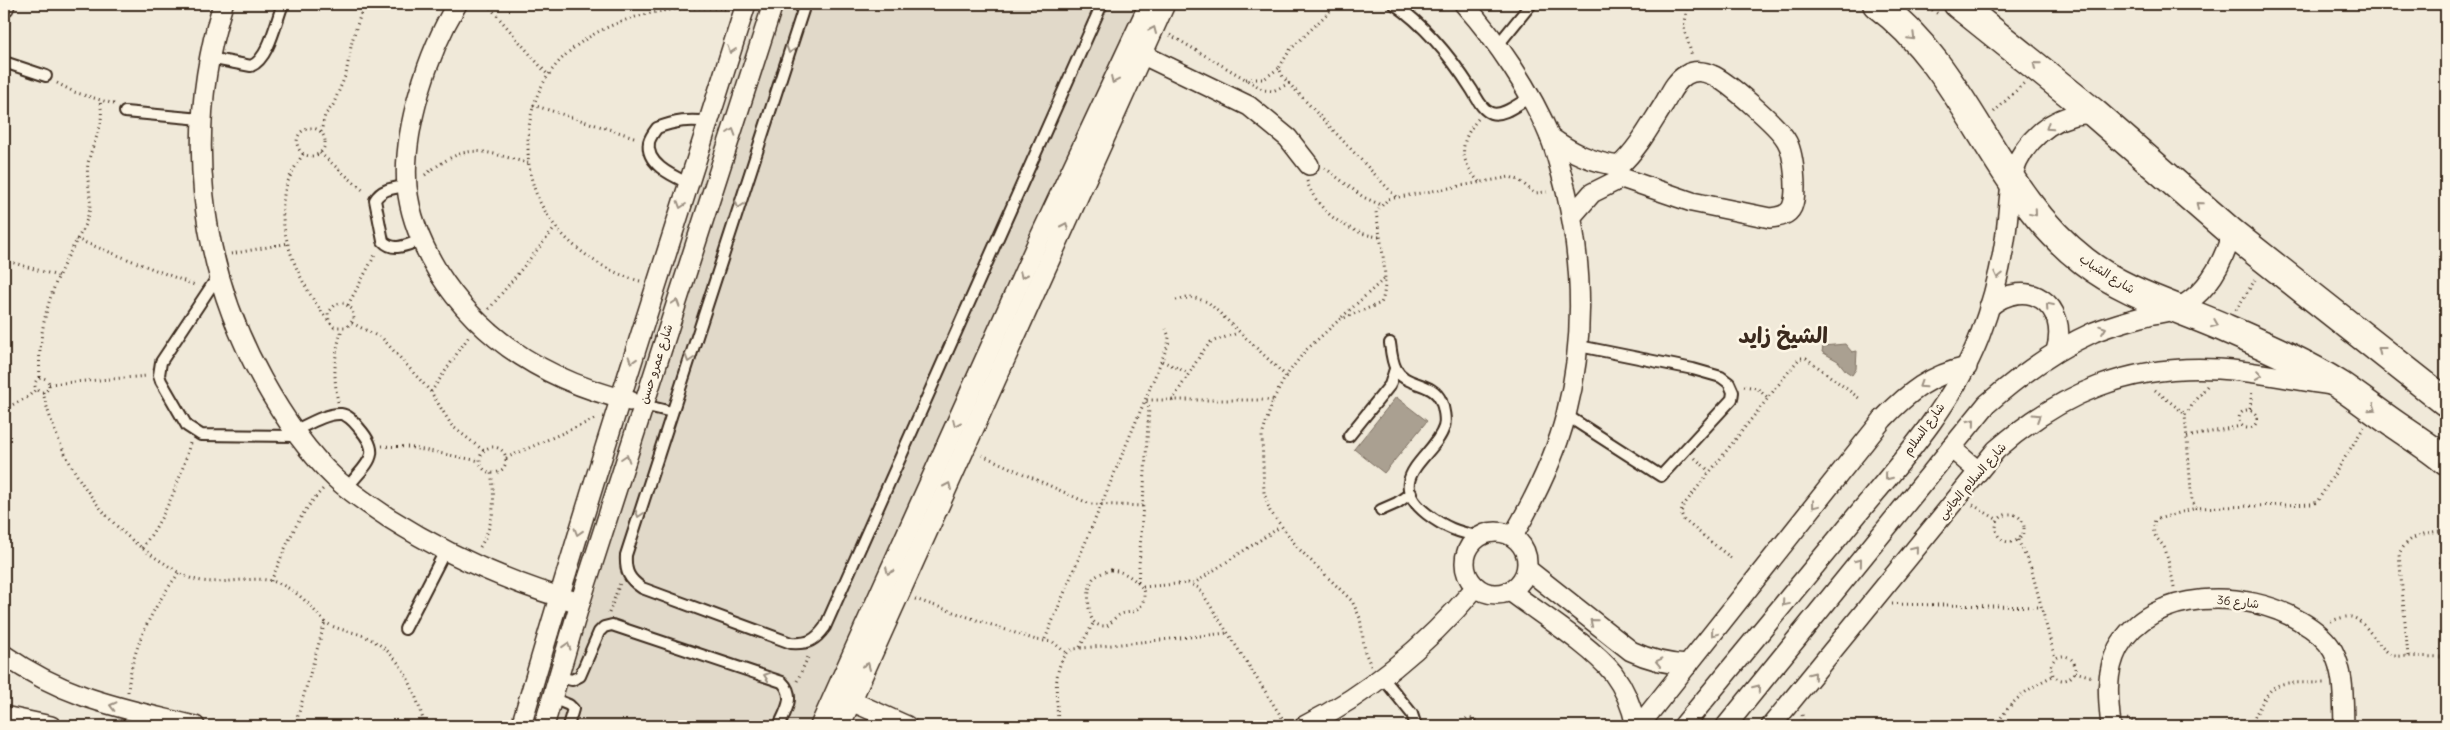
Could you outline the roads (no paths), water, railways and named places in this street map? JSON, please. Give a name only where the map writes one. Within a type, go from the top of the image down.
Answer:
[{"type":"street","points":[[221,4],[209,58],[201,119],[202,189],[214,258],[213,283],[233,319],[251,360],[296,434],[341,483],[403,527],[445,551],[467,562],[558,597],[580,603]]},
{"type":"street","points":[[457,4],[433,53],[419,91],[410,133],[407,186],[410,206],[421,240],[446,284],[478,323],[502,344],[551,374],[618,404],[643,405]]},
{"type":"street","name":"شارع عمرو حسن","points":[[544,726],[580,603],[773,4]]},
{"type":"street","points":[[840,726],[843,698],[918,506],[1015,315],[1136,51],[1149,4]]},
{"type":"street","points":[[1136,51],[1155,26],[1165,4]]},
{"type":"street","points":[[1464,4],[1497,46],[1530,98],[1550,137],[1572,216],[1578,255],[1581,300],[1579,346],[1566,415],[1549,465],[1535,498],[1514,536]]},
{"type":"street","name":"شارع الشباب","points":[[1877,4],[1929,54],[1948,78],[1977,123],[2011,183],[2051,232],[2084,261],[2114,282],[2137,294],[2177,308],[2235,316],[2289,357],[2341,386],[2375,410],[2445,452]]},
{"type":"street","points":[[1958,4],[2094,113],[2232,233],[2446,402]]},
{"type":"street","name":"شارع عمرو حسن","points":[[521,726],[558,597],[655,285],[745,8]]},
{"type":"street","points":[[1136,51],[1249,106],[1288,138],[1309,165]]},
{"type":"street","points":[[1550,137],[1575,154],[1620,172],[1692,202],[1770,218],[1782,216],[1792,208],[1794,196],[1792,152],[1786,139],[1776,127],[1714,75],[1701,71],[1688,74],[1677,82],[1620,172],[1592,193],[1572,216]]},
{"type":"street","name":"شارع السلام","points":[[1683,726],[1883,484],[1940,408],[1967,366],[1989,307],[2004,246],[2011,183],[2018,160],[2032,140],[2050,125],[2071,116],[2094,113]]},
{"type":"street","points":[[699,152],[723,159]]},
{"type":"street","points":[[1726,726],[1988,404],[2020,375],[2056,351],[2095,332],[2136,318],[2177,308],[2198,295],[2213,277],[2225,256],[2232,233]]},
{"type":"street","points":[[1989,307],[2001,298],[2014,293],[2029,294],[2042,299],[2053,309],[2059,322],[2060,337],[2056,351]]},
{"type":"street","points":[[820,726],[843,698],[900,594],[966,448],[1015,315]]},
{"type":"street","points":[[1510,591],[1599,659],[1613,674],[1624,691],[1638,726],[1883,419],[1921,385],[1944,372],[1967,366]]},
{"type":"street","name":"شارع السلام الجانبى","points":[[1771,726],[1996,450],[2026,424],[2060,403],[2098,386],[2137,375],[2178,369],[2219,369],[2341,386]]},
{"type":"street","points":[[1952,448],[1978,471]]},
{"type":"street","points":[[918,506],[936,513]]},
{"type":"street","points":[[1490,532],[1502,532],[1514,536],[1522,545],[1527,556],[1527,569],[1521,582],[1510,591],[1499,594],[1487,593],[1476,587],[1468,578],[1465,561],[1470,544],[1479,536],[1490,532]]},
{"type":"street","points":[[1527,569],[1615,640],[1649,660],[1668,664],[1688,665]]},
{"type":"street","points":[[1304,726],[1354,699],[1383,678],[1416,651],[1448,620],[1476,587]]},
{"type":"street","name":"شارع 36","points":[[2111,726],[2108,682],[2112,664],[2119,647],[2130,632],[2144,619],[2160,610],[2200,600],[2246,600],[2281,611],[2322,636],[2332,650],[2339,666],[2342,683],[2344,726]]},
{"type":"street","points":[[1599,659],[1615,640]]},
{"type":"street","points":[[4,655],[28,672],[59,688],[92,701],[195,726]]},
{"type":"street","points":[[843,698],[907,726]]},
{"type":"street","points":[[4,716],[51,726]]},
{"type":"lane","points":[[209,58],[251,66],[257,63],[265,52],[283,4]]},
{"type":"lane","points":[[805,4],[626,555],[625,569],[631,581],[642,588],[782,640],[805,644],[817,638],[825,626],[1102,4]]},
{"type":"lane","points":[[1394,4],[1432,37],[1458,69],[1485,111],[1493,114],[1502,113],[1530,98]]},
{"type":"lane","points":[[1497,46],[1531,4]]},
{"type":"lane","points":[[4,62],[46,76]]},
{"type":"lane","points":[[125,112],[201,119]]},
{"type":"lane","points":[[688,183],[657,164],[650,154],[649,142],[656,128],[672,122],[690,120],[708,122]]},
{"type":"lane","points":[[407,186],[384,191],[378,194],[375,200],[383,241],[387,245],[397,248],[421,240]]},
{"type":"lane","points":[[213,283],[161,362],[159,375],[187,426],[192,431],[209,436],[296,434],[325,418],[342,414],[350,418],[367,437],[372,449],[371,457],[341,483]]},
{"type":"lane","points":[[1349,436],[1385,392],[1394,377],[1395,369],[1390,343]]},
{"type":"lane","points":[[1566,415],[1656,475],[1663,475],[1732,398],[1733,392],[1729,383],[1721,377],[1579,346]]},
{"type":"lane","points":[[1395,369],[1411,382],[1432,390],[1441,399],[1444,411],[1444,426],[1439,438],[1413,468],[1410,480],[1411,492],[1416,503],[1438,522],[1454,531],[1479,536]]},
{"type":"lane","points":[[1385,392],[1411,382]]},
{"type":"lane","points":[[643,405],[672,412]]},
{"type":"lane","points":[[1381,510],[1397,503],[1411,492]]},
{"type":"lane","points":[[405,629],[445,551]]},
{"type":"lane","points":[[558,677],[572,680],[580,676],[595,639],[604,627],[612,625],[782,682],[788,688],[790,702],[779,726]]},
{"type":"lane","points":[[1383,678],[1412,714],[1416,726]]},
{"type":"lane","points":[[552,698],[569,705],[573,709],[568,726]]},
{"type":"district","name":"الشيخ زايد","points":[[1783,335]]}]
